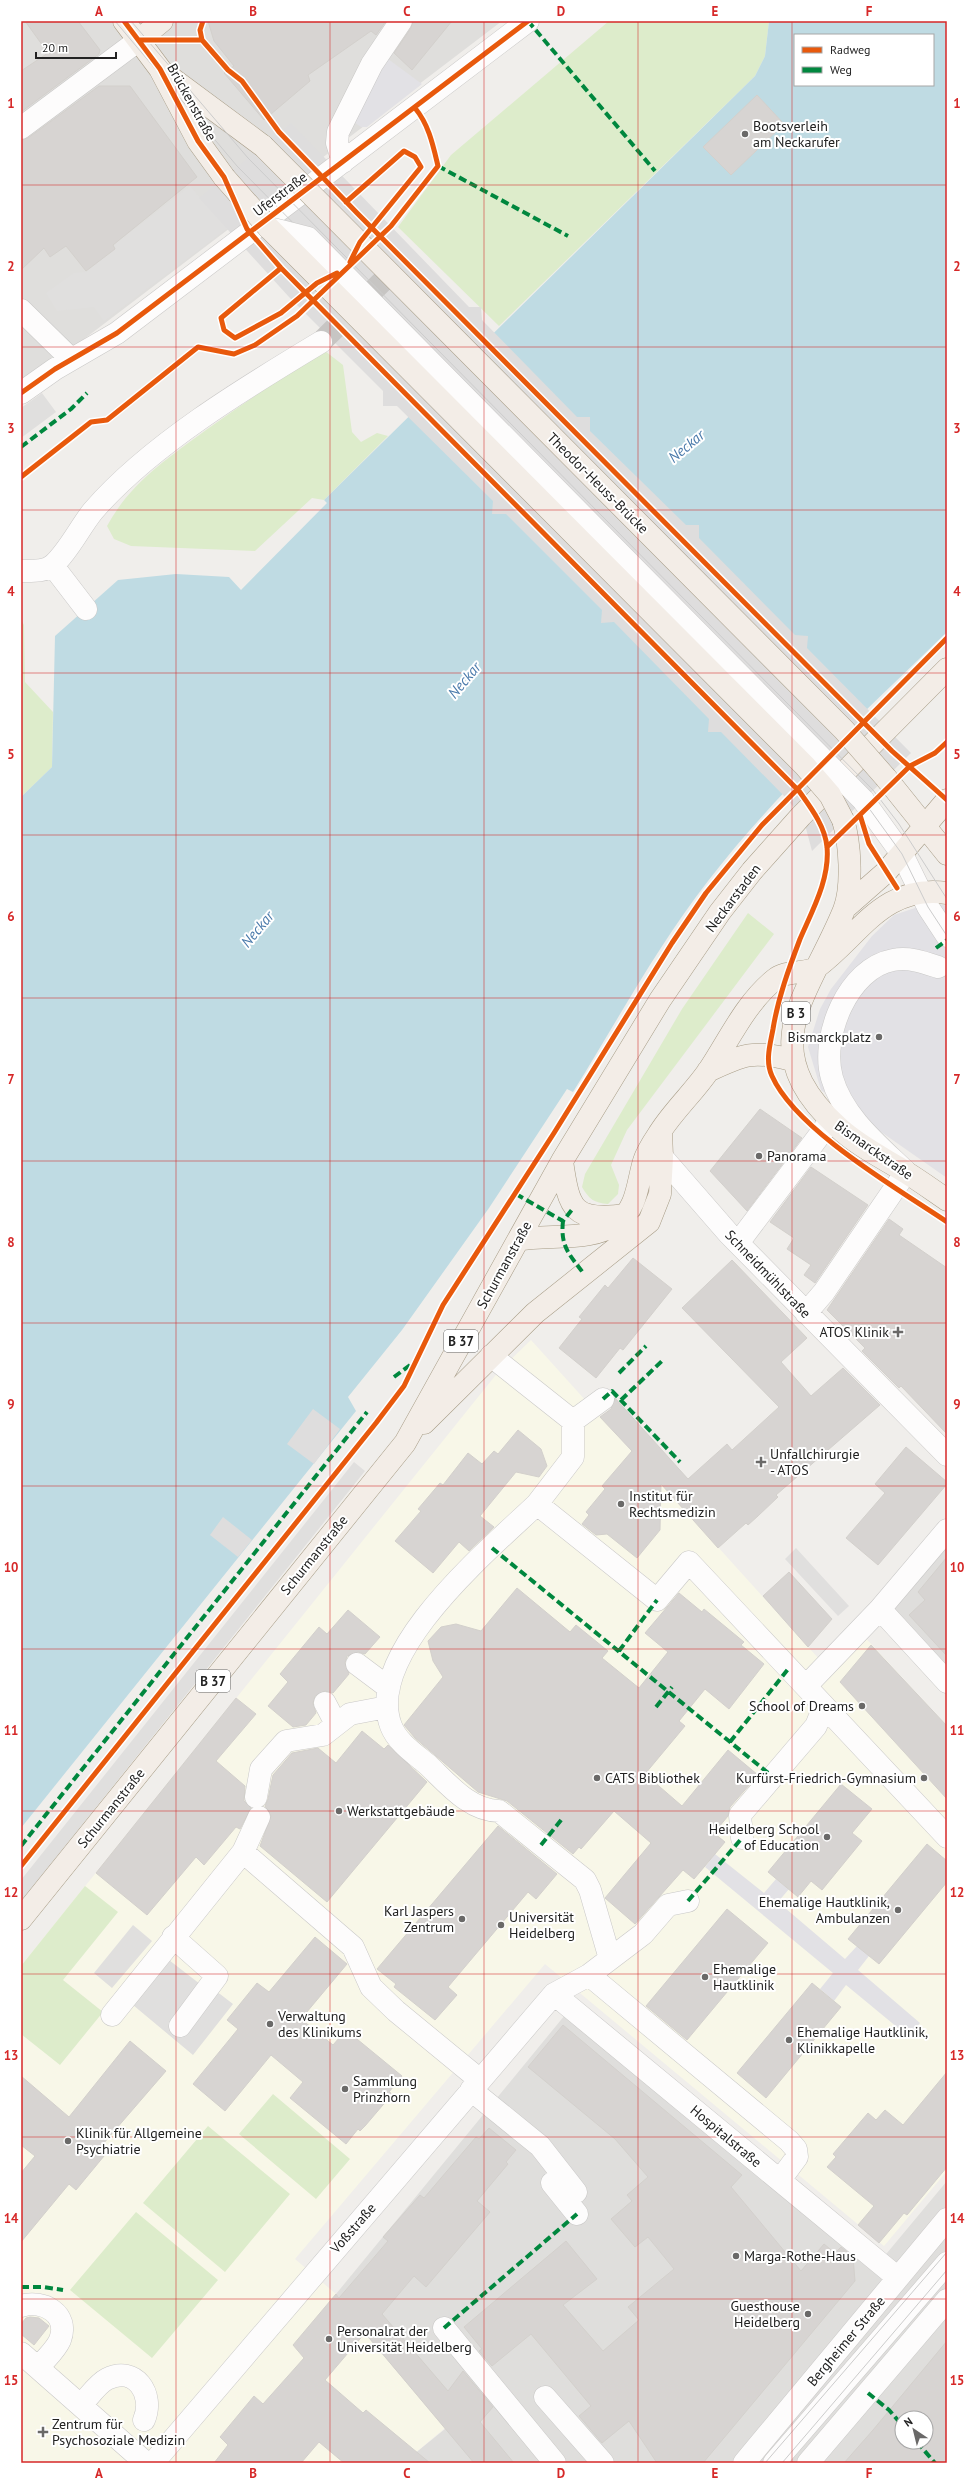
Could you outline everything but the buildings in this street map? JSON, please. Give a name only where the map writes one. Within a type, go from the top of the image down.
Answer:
[{"type":"main road","name":"Brückenstraße","points":[[124,21],[160,69],[198,141],[224,177],[269,228]]},
{"type":"main road","points":[[139,40],[162,21]]},
{"type":"main road","name":"Brückenstraße","points":[[160,69],[263,146]]},
{"type":"main road","name":"Theodor-Heuss-Brücke","points":[[263,146],[844,730],[886,778],[925,828]]},
{"type":"main road","name":"Bismarckstraße","points":[[269,228],[805,766],[830,795],[843,820],[848,850],[848,881],[845,908],[815,968],[794,1020],[791,1034],[792,1060],[801,1081],[818,1107],[831,1120],[858,1142],[947,1200]]},
{"type":"main road","name":"Neckarstaden","points":[[562,1161],[660,1000],[720,912],[752,871],[801,816],[947,669]]},
{"type":"main road","points":[[925,828],[947,800]]},
{"type":"main road","name":"B 3","points":[[845,908],[886,872],[925,828],[947,854]]},
{"type":"main road","points":[[518,1240],[539,1236],[593,1234],[610,1228],[626,1215],[634,1203],[646,1156],[661,1131],[708,1071],[742,1017],[765,988],[776,979],[788,973],[815,968],[888,904],[906,894],[921,891],[947,893]]},
{"type":"main road","points":[[708,1071],[736,1058],[755,1053],[792,1060]]},
{"type":"main road","points":[[405,1443],[535,1314],[649,1222],[660,1194],[662,1157],[661,1131]]},
{"type":"main road","points":[[562,1161],[567,1193],[574,1207],[584,1215],[593,1218],[626,1215]]},
{"type":"main road","name":"Schurmanstraße","points":[[21,1919],[405,1443],[562,1161]]},
{"type":"street","points":[[343,162],[337,148],[338,132],[372,64],[401,21]]},
{"type":"street","name":"Uferstraße","points":[[21,393],[71,359],[117,333],[343,162],[519,24]]},
{"type":"street","points":[[21,128],[139,40]]},
{"type":"street","points":[[269,228],[308,238],[863,800],[902,854],[928,907],[947,936]]},
{"type":"street","points":[[21,310],[71,359]]},
{"type":"street","points":[[21,571],[37,571],[53,566],[93,511],[144,462],[261,379],[321,342]]},
{"type":"street","points":[[53,566],[86,609]]},
{"type":"street","points":[[806,1314],[824,1292],[906,1172],[874,1141],[839,1098],[831,1077],[830,1046],[835,1023],[849,992],[862,976],[875,966],[893,960],[916,960],[938,967]]},
{"type":"street","points":[[738,1243],[831,1120]]},
{"type":"street","name":"Schneidmühlstraße","points":[[662,1157],[738,1243],[806,1314],[947,1455]]},
{"type":"street","points":[[491,1356],[573,1421]]},
{"type":"street","points":[[573,1421],[603,1399]]},
{"type":"street","points":[[573,1421],[573,1457],[537,1504],[448,1588],[424,1618],[400,1658],[388,1698],[391,1726],[400,1741],[468,1801],[486,1811],[499,1811],[585,1880],[590,1890],[610,1959]]},
{"type":"street","points":[[537,1504],[657,1600],[689,1562],[947,1837]]},
{"type":"street","points":[[806,1686],[880,1609],[947,1530]]},
{"type":"street","points":[[880,1609],[947,1682]]},
{"type":"street","points":[[357,1664],[388,1698]]},
{"type":"street","points":[[112,2015],[242,1852],[258,1807],[261,1769],[286,1741],[322,1735],[350,1714],[388,1698]]},
{"type":"street","points":[[325,1703],[336,1724]]},
{"type":"street","points":[[742,1838],[740,1815],[816,1726],[824,1706]]},
{"type":"street","points":[[242,1852],[353,1947],[371,1987],[476,2085],[519,2130],[540,2146],[576,2192]]},
{"type":"street","name":"Voßstraße","points":[[154,2463],[554,1994],[589,1974],[643,1934],[668,1905],[688,1901]]},
{"type":"street","points":[[173,1937],[217,1976],[180,2026]]},
{"type":"street","points":[[589,1974],[789,2141],[796,2149],[797,2157],[780,2180]]},
{"type":"street","name":"Hospitalstraße","points":[[554,1994],[898,2278]]},
{"type":"street","points":[[519,2130],[528,2154],[577,2214]]},
{"type":"street","name":"Bergheimer Straße","points":[[744,2463],[947,2220]]},
{"type":"street","points":[[774,2463],[947,2263]]},
{"type":"street","points":[[808,2463],[947,2300]]},
{"type":"street","points":[[21,2306],[39,2303],[55,2313],[60,2321],[60,2340],[38,2368]]},
{"type":"street","points":[[444,2328],[555,2463]]},
{"type":"street","points":[[21,2353],[146,2463]]},
{"type":"street","points":[[81,2405],[107,2379],[125,2376],[134,2379],[146,2393],[149,2402],[144,2420]]},
{"type":"street","points":[[545,2398],[603,2463]]},
{"type":"shaded area","points":[[21,21],[502,21],[21,387]]},
{"type":"shaded area","points":[[384,56],[422,84],[367,127],[361,127],[354,122]]},
{"type":"shaded area","points":[[190,186],[201,199],[269,197],[104,321],[94,307],[57,311],[46,293],[74,273],[86,272],[116,249],[114,245]]},
{"type":"shaded area","points":[[42,393],[56,412],[21,438],[21,408]]},
{"type":"shaded area","name":"Bismarckplatz","points":[[933,902],[947,906],[947,1178],[821,1090],[808,1047],[820,1009],[831,989],[872,936],[894,915]]},
{"type":"shaded area","name":"Universität Heidelberg","points":[[531,1340],[829,1670],[860,1632],[947,1726],[947,2171],[884,2246],[545,1964],[295,2259],[336,2294],[368,2331],[365,2334],[445,2428],[403,2463],[21,2463],[21,1966],[499,1371]]},
{"type":"shaded area","points":[[354,1462],[365,1471],[21,1901],[21,1880]]},
{"type":"shaded area","points":[[947,1545],[947,1668],[892,1609]]},
{"type":"shaded area","points":[[796,1548],[849,1606],[838,1616],[785,1559]]},
{"type":"shaded area","points":[[715,1854],[764,1893],[776,1879],[789,1889],[778,1902],[845,1959],[857,1946],[869,1956],[858,1970],[920,2023],[909,2037],[846,1985],[834,2001],[820,1989],[833,1973],[705,1867]]},
{"type":"shaded area","points":[[133,1925],[152,1941],[112,1988],[94,1973]]},
{"type":"shaded area","points":[[169,1960],[200,1984],[220,1994],[233,2004],[193,2055],[133,2005]]},
{"type":"shaded area","points":[[565,2015],[872,2271],[947,2181],[947,2463],[403,2463],[445,2429],[365,2334],[367,2331],[336,2294]]},
{"type":"green space","points":[[609,21],[769,21],[765,56],[755,76],[499,326],[398,227],[451,155]]},
{"type":"green space","points":[[325,351],[343,365],[352,432],[361,442],[377,433],[388,436],[324,500],[312,498],[255,551],[131,546],[114,539],[107,526],[127,497],[151,472],[235,409]]},
{"type":"green space","points":[[21,619],[24,625],[25,682],[53,712],[52,767],[21,797]]},
{"type":"green space","points":[[748,913],[774,934],[627,1130],[611,1165],[619,1185],[618,1194],[608,1204],[599,1203],[592,1200],[582,1187],[585,1174],[682,1009]]},
{"type":"green space","points":[[85,1886],[118,1912],[63,1980],[103,2012],[60,2065],[21,2034],[21,1966]]},
{"type":"green space","points":[[273,2094],[350,2159],[316,2199],[239,2134]]},
{"type":"green space","points":[[208,2126],[290,2194],[225,2272],[143,2203]]},
{"type":"green space","points":[[136,2212],[218,2280],[152,2358],[70,2290]]},
{"type":"water","name":"Neckar","points":[[769,21],[947,21],[947,632],[793,783],[735,847],[708,881],[672,931],[573,1092],[567,1089],[489,1208],[402,1330],[348,1397],[356,1411],[21,1828],[21,797],[52,767],[55,636],[118,580],[176,574],[229,577],[241,590],[327,503],[324,500],[755,76],[765,56]]},
{"type":"pier","points":[[291,123],[469,307],[481,307],[482,320],[577,417],[590,417],[590,431],[686,525],[699,525],[699,538],[795,635],[808,636],[807,648],[911,753],[812,851],[804,821],[788,800],[721,732],[708,732],[709,719],[614,622],[601,623],[602,610],[506,514],[492,514],[493,501],[397,406],[383,406],[383,391],[289,297],[199,198]]},
{"type":"pier","points":[[313,1409],[340,1429],[314,1464],[287,1444]]},
{"type":"pier","points":[[223,1517],[252,1540],[238,1557],[210,1535]]},
{"type":"tunnel","points":[[321,342],[395,269]]},
{"type":"tram line","points":[[115,21],[237,166],[863,800],[902,854],[928,907],[947,936]]},
{"type":"tram line","points":[[131,21],[248,158],[873,790],[899,824],[947,899]]},
{"type":"tram line","points":[[765,2463],[947,2252]]},
{"type":"tram line","points":[[782,2463],[947,2270]]},
{"type":"marked path","points":[[528,21],[655,171]]},
{"type":"marked path","points":[[438,166],[568,236]]},
{"type":"marked path","points":[[21,447],[71,409],[87,393]]},
{"type":"marked path","points":[[936,948],[947,940]]},
{"type":"marked path","points":[[516,1194],[563,1221],[574,1207]]},
{"type":"marked path","points":[[563,1221],[563,1238],[567,1250],[584,1274]]},
{"type":"marked path","points":[[619,1373],[646,1346]]},
{"type":"marked path","points":[[621,1400],[662,1361]]},
{"type":"marked path","points":[[394,1377],[413,1363]]},
{"type":"marked path","points":[[603,1399],[612,1391],[680,1462]]},
{"type":"marked path","points":[[21,1846],[367,1412]]},
{"type":"marked path","points":[[492,1548],[773,1777]]},
{"type":"marked path","points":[[619,1651],[657,1600]]},
{"type":"marked path","points":[[730,1742],[789,1668]]},
{"type":"marked path","points":[[656,1707],[672,1687]]},
{"type":"marked path","points":[[541,1845],[562,1819]]},
{"type":"marked path","points":[[688,1901],[742,1838]]},
{"type":"marked path","points":[[444,2328],[577,2214]]},
{"type":"marked path","points":[[21,2287],[43,2287],[63,2290]]},
{"type":"marked path","points":[[868,2393],[894,2416]]},
{"type":"marked path","points":[[924,2450],[935,2463]]},
{"type":"cycle path","points":[[124,21],[160,69],[198,141],[224,177],[247,229],[281,268],[799,791],[808,804],[817,818],[826,839],[826,871],[815,906],[800,939],[781,995],[775,1017],[768,1059],[770,1070],[784,1096],[803,1117],[825,1137],[876,1176],[947,1222]]},
{"type":"cycle path","points":[[203,21],[200,30],[202,40],[228,70],[242,81],[279,132],[357,213],[892,751],[947,800]]},
{"type":"cycle path","points":[[21,393],[55,369],[117,333],[528,21]]},
{"type":"cycle path","points":[[139,40],[202,40]]},
{"type":"cycle path","points":[[21,477],[91,422],[107,420],[198,347],[234,354],[255,345],[297,316],[391,226],[438,166],[427,128],[415,108]]},
{"type":"cycle path","points":[[346,202],[404,151],[415,157],[421,167],[360,242],[350,262]]},
{"type":"cycle path","points":[[281,268],[221,318],[224,330],[235,338],[281,313],[317,283],[337,273]]},
{"type":"cycle path","points":[[21,1866],[404,1386],[443,1305],[554,1133],[672,943],[706,893],[762,825],[947,638]]},
{"type":"cycle path","points":[[827,847],[910,766],[935,753],[947,742]]},
{"type":"cycle path","points":[[860,815],[869,844],[897,888]]},
{"type":"place","name":"Bootsverleih am Neckarufer","points":[[745,134]]},
{"type":"place","name":"Bismarckplatz","points":[[879,1037]]},
{"type":"place","name":"Panorama","points":[[759,1156]]},
{"type":"place","name":"ATOS Klinik","points":[[898,1332]]},
{"type":"place","name":"Unfallchirurgie - ATOS","points":[[761,1462]]},
{"type":"place","name":"Institut für Rechtsmedizin","points":[[621,1504]]},
{"type":"place","name":"School of Dreams","points":[[862,1706]]},
{"type":"place","name":"CATS Bibliothek","points":[[597,1778]]},
{"type":"place","name":"Kurfürst-Friedrich-Gymnasium","points":[[924,1778]]},
{"type":"place","name":"Werkstattgebäude","points":[[339,1811]]},
{"type":"place","name":"Heidelberg School of Education","points":[[827,1837]]},
{"type":"place","name":"Ehemalige Hautklinik, Ambulanzen","points":[[898,1910]]},
{"type":"place","name":"Karl Jaspers Zentrum","points":[[462,1919]]},
{"type":"place","name":"Universität Heidelberg","points":[[501,1925]]},
{"type":"place","name":"Ehemalige Hautklinik","points":[[705,1977]]},
{"type":"place","name":"Verwaltung des Klinikums","points":[[270,2024]]},
{"type":"place","name":"Ehemalige Hautklinik, Klinikkapelle","points":[[789,2040]]},
{"type":"place","name":"Sammlung Prinzhorn","points":[[345,2089]]},
{"type":"place","name":"Klinik für Allgemeine Psychiatrie","points":[[68,2141]]},
{"type":"place","name":"Marga-Rothe-Haus","points":[[736,2256]]},
{"type":"place","name":"Guesthouse Heidelberg","points":[[808,2314]]},
{"type":"place","name":"Personalrat der Universität Heidelberg","points":[[329,2339]]},
{"type":"place","name":"Zentrum für Psychosoziale Medizin","points":[[43,2432]]}]
